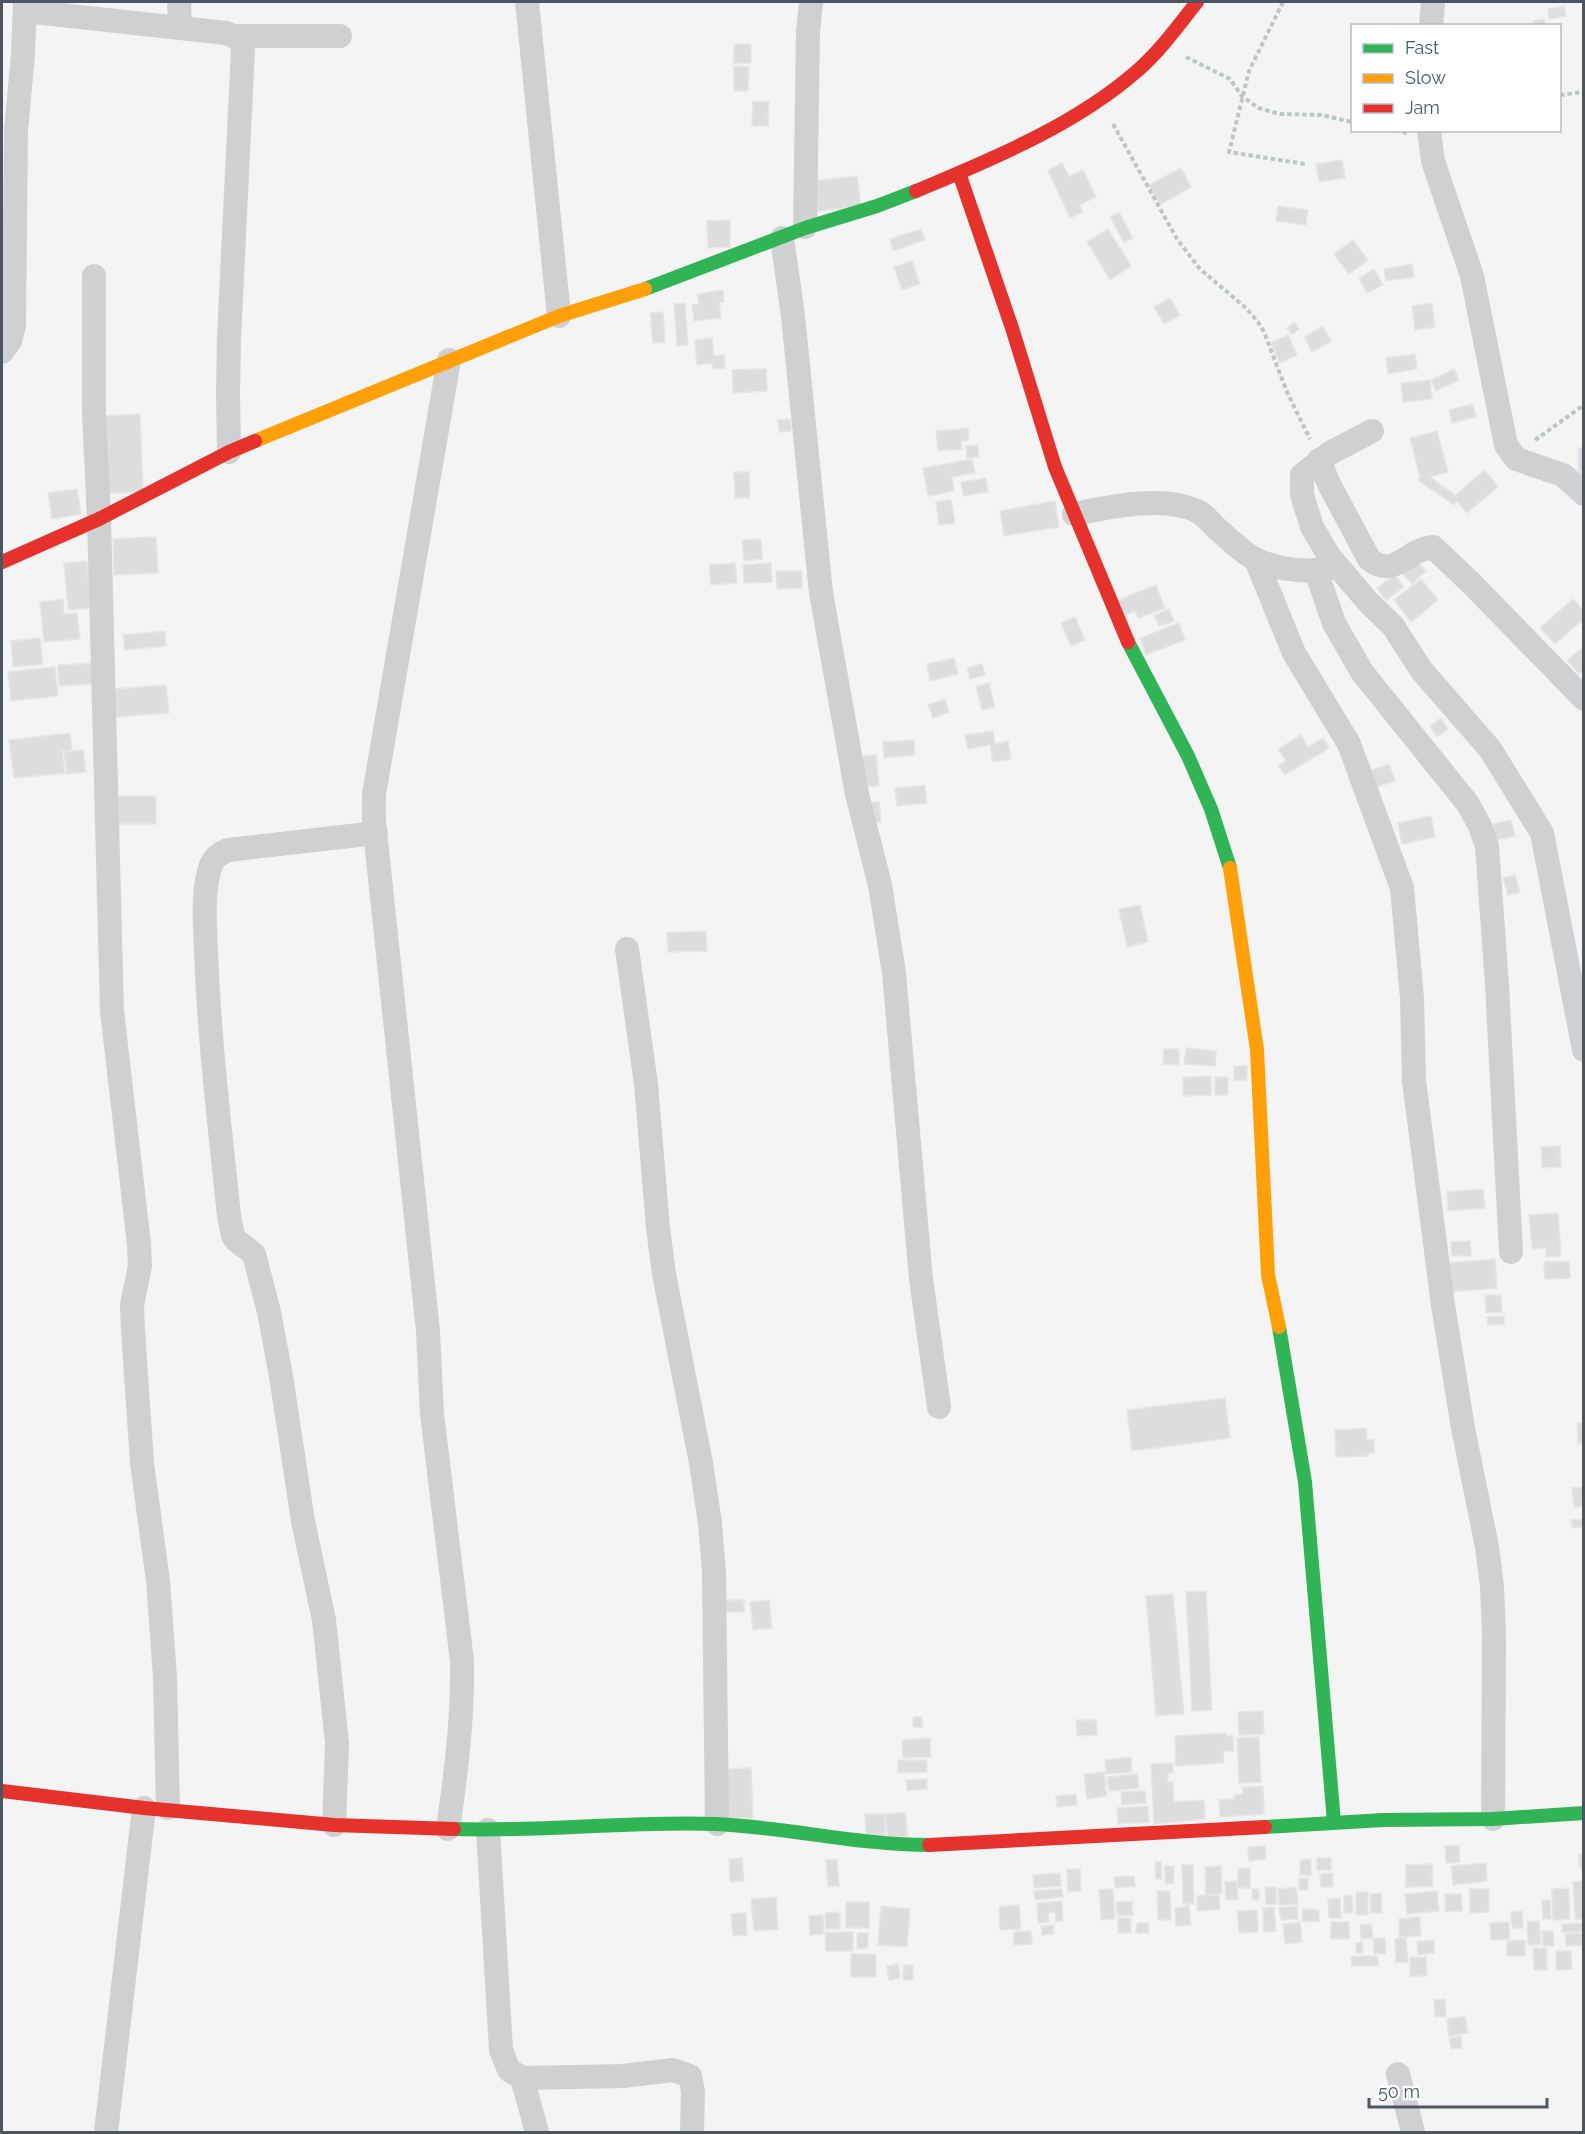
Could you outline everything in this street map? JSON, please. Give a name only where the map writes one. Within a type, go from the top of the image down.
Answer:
[{"type":"street","points":[[179,2],[180,27]]},
{"type":"street","points":[[527,2],[559,316]]},
{"type":"street","points":[[805,227],[808,33],[811,2]]},
{"type":"street","points":[[2,562],[99,519],[230,452],[450,360],[559,316],[631,294],[782,238],[805,227],[877,206],[959,173],[1041,135],[1100,99],[1137,71],[1197,2]]},
{"type":"street","points":[[1431,24],[1433,2]]},
{"type":"street","points":[[2,352],[10,340],[14,325],[16,131],[25,6],[235,36],[241,40],[243,49],[228,395],[230,452]]},
{"type":"street","points":[[235,36],[340,36]]},
{"type":"street","points":[[1428,132],[1433,161],[1472,276],[1506,445],[1515,459],[1563,475],[1584,494]]},
{"type":"street","points":[[959,173],[990,262],[1055,467],[1123,633],[1188,756],[1211,810],[1229,863],[1257,1050],[1260,1156],[1268,1275],[1278,1320],[1305,1482],[1334,1822]]},
{"type":"street","points":[[782,238],[795,339],[821,593],[856,794],[880,885],[894,973],[921,1279],[939,1407]]},
{"type":"street","points":[[94,276],[94,412],[112,1011],[139,1244],[140,1266],[132,1305],[133,1330],[142,1463],[158,1581],[165,1677],[168,1808]]},
{"type":"street","points":[[448,1829],[460,1735],[463,1692],[462,1661],[432,1414],[428,1331],[375,833],[374,794],[450,360]]},
{"type":"street","points":[[1372,431],[1319,460],[1302,475],[1302,495],[1312,527],[1329,556],[1327,569],[1334,623],[1362,672],[1468,804],[1480,826],[1487,846],[1511,1252]]},
{"type":"street","points":[[1319,460],[1329,484],[1369,559],[1378,567],[1388,568],[1422,548],[1433,548],[1472,584],[1584,699]]},
{"type":"street","points":[[1074,514],[1127,505],[1155,503],[1184,506],[1199,512],[1256,560],[1276,567],[1327,569],[1393,626],[1422,671],[1490,749],[1542,833],[1584,1050]]},
{"type":"street","points":[[1256,560],[1294,653],[1349,744],[1402,888],[1412,999],[1414,1081],[1443,1305],[1492,1586],[1493,1819]]},
{"type":"street","points":[[334,1825],[337,1743],[324,1620],[303,1521],[269,1312],[254,1254],[233,1236],[229,1216],[207,984],[205,927],[208,883],[212,864],[218,855],[228,850],[375,833]]},
{"type":"street","points":[[627,949],[646,1084],[664,1274],[701,1462],[710,1523],[714,1572],[717,1824]]},
{"type":"street","points":[[2,1791],[144,1808],[168,1808],[334,1825],[488,1830],[678,1823],[717,1824],[904,1845],[949,1845],[1334,1822],[1493,1819],[1584,1813]]},
{"type":"street","points":[[106,2133],[144,1808]]},
{"type":"street","points":[[488,1830],[501,2050],[509,2070],[522,2078],[623,2076],[673,2070],[690,2076],[693,2091],[692,2133]]},
{"type":"street","points":[[1398,2074],[1413,2133]]},
{"type":"street","points":[[522,2078],[537,2133]]},
{"type":"path","points":[[1283,2],[1249,72],[1229,152],[1305,164]]},
{"type":"path","points":[[1161,46],[1230,79],[1242,96],[1258,108],[1280,114],[1321,115],[1351,122]]},
{"type":"path","points":[[1561,95],[1584,92]]},
{"type":"path","points":[[1100,99],[1177,239],[1200,269],[1246,308],[1264,332],[1287,392],[1319,460]]},
{"type":"path","points":[[1515,459],[1523,448],[1584,405]]},
{"type":"building","points":[[1564,6],[1566,16],[1549,19],[1548,9]]},
{"type":"building","points":[[1544,19],[1545,24],[1534,24],[1533,21]]},
{"type":"building","points":[[734,44],[751,44],[751,63],[734,63]]},
{"type":"building","points":[[734,66],[749,67],[748,91],[734,91]]},
{"type":"building","points":[[753,101],[769,102],[768,126],[752,126]]},
{"type":"building","points":[[1342,160],[1345,178],[1319,182],[1316,164]]},
{"type":"building","points":[[1062,163],[1069,176],[1083,170],[1096,197],[1079,205],[1083,212],[1070,218],[1048,170]]},
{"type":"building","points":[[1181,168],[1191,187],[1160,205],[1149,185]]},
{"type":"building","points":[[857,176],[861,206],[818,211],[814,181]]},
{"type":"building","points":[[1278,206],[1308,210],[1306,225],[1276,221]]},
{"type":"building","points":[[1119,212],[1133,238],[1124,243],[1110,217]]},
{"type":"building","points":[[730,220],[730,247],[708,248],[707,221]]},
{"type":"building","points":[[921,229],[925,240],[893,251],[890,239]]},
{"type":"building","points":[[1108,229],[1131,266],[1110,280],[1087,242]]},
{"type":"building","points":[[1353,240],[1368,260],[1349,274],[1334,254]]},
{"type":"building","points":[[912,261],[920,284],[902,290],[894,267]]},
{"type":"building","points":[[1412,264],[1414,277],[1386,281],[1384,269]]},
{"type":"building","points":[[1374,269],[1383,285],[1367,293],[1359,278]]},
{"type":"building","points":[[723,290],[724,302],[719,303],[721,318],[694,321],[692,305],[699,304],[697,294]]},
{"type":"building","points":[[1170,298],[1180,315],[1164,324],[1154,307]]},
{"type":"building","points":[[685,303],[688,345],[677,346],[674,304]]},
{"type":"building","points":[[1432,303],[1435,327],[1415,330],[1412,306]]},
{"type":"building","points":[[663,312],[665,342],[653,343],[650,313]]},
{"type":"building","points":[[1294,322],[1299,329],[1292,335],[1287,328]]},
{"type":"building","points":[[1323,326],[1331,341],[1312,352],[1304,337]]},
{"type":"building","points":[[1288,335],[1297,355],[1280,363],[1271,343]]},
{"type":"building","points":[[712,338],[714,356],[724,355],[725,368],[713,369],[712,363],[697,365],[695,340]]},
{"type":"building","points":[[1415,354],[1417,369],[1388,374],[1386,358]]},
{"type":"building","points":[[766,369],[767,391],[733,393],[732,370]]},
{"type":"building","points":[[1454,369],[1459,380],[1436,391],[1431,380]]},
{"type":"building","points":[[1430,380],[1432,399],[1403,402],[1401,383]]},
{"type":"building","points":[[1473,404],[1476,417],[1452,423],[1449,410]]},
{"type":"building","points":[[140,414],[143,492],[100,494],[97,416]]},
{"type":"building","points":[[790,419],[791,431],[779,432],[778,420]]},
{"type":"building","points":[[968,428],[969,440],[961,441],[962,449],[938,451],[936,431]]},
{"type":"building","points":[[1437,431],[1448,472],[1430,477],[1455,495],[1485,470],[1498,487],[1467,513],[1457,501],[1454,505],[1418,480],[1420,477],[1410,438]]},
{"type":"building","points":[[978,445],[979,457],[967,458],[966,446]]},
{"type":"building","points":[[1578,448],[1584,448],[1584,476],[1579,476]]},
{"type":"building","points":[[972,459],[975,473],[952,477],[954,491],[928,496],[923,468]]},
{"type":"building","points":[[734,472],[749,472],[750,498],[735,498]]},
{"type":"building","points":[[986,478],[988,492],[963,496],[961,482]]},
{"type":"building","points":[[77,489],[81,514],[52,519],[48,493]]},
{"type":"building","points":[[951,500],[955,523],[939,525],[936,502]]},
{"type":"building","points":[[1055,501],[1059,527],[1004,536],[1000,511]]},
{"type":"building","points":[[156,537],[158,573],[114,575],[113,539]]},
{"type":"building","points":[[761,539],[762,559],[744,561],[742,540]]},
{"type":"building","points":[[1414,557],[1426,571],[1412,584],[1399,570]]},
{"type":"building","points":[[87,561],[91,608],[68,610],[64,563]]},
{"type":"building","points":[[735,563],[737,583],[711,585],[709,565]]},
{"type":"building","points":[[771,563],[772,582],[744,583],[743,565]]},
{"type":"building","points":[[776,571],[802,571],[802,588],[777,589]]},
{"type":"building","points":[[1395,575],[1404,587],[1386,600],[1377,588]]},
{"type":"building","points":[[1421,579],[1438,600],[1411,622],[1394,600]]},
{"type":"building","points":[[1156,585],[1165,608],[1138,618],[1135,611],[1122,617],[1116,601]]},
{"type":"building","points":[[63,599],[64,614],[77,613],[80,639],[44,642],[40,602]]},
{"type":"building","points":[[1573,599],[1584,611],[1584,619],[1555,644],[1540,628]]},
{"type":"building","points":[[1169,609],[1174,621],[1159,626],[1154,615]]},
{"type":"building","points":[[1075,617],[1085,640],[1071,646],[1061,623]]},
{"type":"building","points":[[1179,623],[1185,640],[1146,655],[1140,638]]},
{"type":"building","points":[[165,631],[166,646],[125,650],[123,635]]},
{"type":"building","points":[[40,638],[43,664],[13,667],[11,641]]},
{"type":"building","points":[[1584,647],[1584,670],[1579,674],[1567,660]]},
{"type":"building","points":[[954,658],[958,674],[930,681],[927,664]]},
{"type":"building","points":[[94,663],[95,684],[59,686],[58,665]]},
{"type":"building","points":[[982,664],[985,675],[970,679],[967,668]]},
{"type":"building","points":[[55,667],[58,696],[11,701],[8,672]]},
{"type":"building","points":[[989,683],[995,707],[982,710],[976,686]]},
{"type":"building","points":[[166,685],[169,713],[116,717],[114,689]]},
{"type":"building","points":[[945,699],[949,712],[933,718],[928,705]]},
{"type":"building","points":[[1441,718],[1448,729],[1437,737],[1430,726]]},
{"type":"building","points":[[993,731],[995,744],[1008,741],[1011,759],[993,762],[990,745],[968,749],[965,735]]},
{"type":"building","points":[[70,733],[72,750],[62,751],[65,773],[14,778],[9,740]]},
{"type":"building","points":[[1301,735],[1308,747],[1323,738],[1329,748],[1285,775],[1278,765],[1286,761],[1278,749]]},
{"type":"building","points":[[914,740],[915,755],[884,758],[883,742]]},
{"type":"building","points":[[83,750],[86,772],[67,774],[64,752]]},
{"type":"building","points":[[876,755],[879,786],[860,787],[857,756]]},
{"type":"building","points":[[1389,764],[1395,781],[1371,789],[1366,772]]},
{"type":"building","points":[[925,785],[927,803],[897,806],[895,788]]},
{"type":"building","points":[[116,796],[156,796],[156,824],[117,824]]},
{"type":"building","points":[[879,802],[881,822],[866,823],[865,803]]},
{"type":"building","points":[[1431,816],[1435,837],[1402,844],[1398,823]]},
{"type":"building","points":[[1511,820],[1515,836],[1496,840],[1493,824]]},
{"type":"building","points":[[1515,875],[1520,892],[1508,895],[1503,878]]},
{"type":"building","points":[[1140,905],[1148,942],[1127,947],[1119,909]]},
{"type":"building","points":[[706,931],[707,951],[668,952],[667,933]]},
{"type":"building","points":[[1186,1048],[1216,1051],[1215,1066],[1184,1064]]},
{"type":"building","points":[[1164,1049],[1179,1049],[1179,1065],[1163,1064]]},
{"type":"building","points":[[1234,1066],[1247,1066],[1247,1080],[1234,1080]]},
{"type":"building","points":[[1211,1076],[1211,1095],[1183,1096],[1183,1077]]},
{"type":"building","points":[[1215,1077],[1228,1077],[1228,1095],[1215,1095]]},
{"type":"building","points":[[1560,1146],[1561,1167],[1542,1168],[1541,1147]]},
{"type":"building","points":[[1483,1189],[1485,1208],[1448,1211],[1447,1192]]},
{"type":"building","points":[[1558,1213],[1561,1256],[1546,1257],[1546,1248],[1532,1249],[1529,1215]]},
{"type":"building","points":[[1470,1241],[1471,1256],[1451,1256],[1451,1242]]},
{"type":"building","points":[[1495,1259],[1497,1288],[1449,1292],[1447,1263]]},
{"type":"building","points":[[1569,1261],[1570,1278],[1545,1279],[1544,1262]]},
{"type":"building","points":[[1485,1295],[1501,1295],[1502,1312],[1486,1313]]},
{"type":"building","points":[[1504,1316],[1504,1324],[1488,1325],[1487,1317]]},
{"type":"building","points":[[1225,1398],[1230,1438],[1132,1451],[1127,1410]]},
{"type":"building","points":[[1577,1423],[1584,1423],[1584,1443],[1578,1444]]},
{"type":"building","points":[[1366,1428],[1367,1440],[1374,1439],[1374,1453],[1368,1453],[1368,1456],[1336,1457],[1335,1430]]},
{"type":"building","points":[[1584,1487],[1584,1506],[1574,1507],[1572,1488]]},
{"type":"building","points":[[1584,1519],[1584,1527],[1572,1528],[1571,1520]]},
{"type":"building","points":[[1206,1591],[1212,1710],[1192,1711],[1186,1592]]},
{"type":"building","points":[[1173,1594],[1184,1714],[1156,1716],[1146,1596]]},
{"type":"building","points":[[718,1600],[744,1600],[744,1612],[718,1612]]},
{"type":"building","points":[[769,1600],[772,1628],[753,1630],[750,1602]]},
{"type":"building","points":[[1263,1711],[1264,1734],[1239,1735],[1238,1712]]},
{"type":"building","points":[[913,1717],[922,1717],[922,1727],[913,1727]]},
{"type":"building","points":[[1076,1720],[1096,1720],[1097,1735],[1077,1736]]},
{"type":"building","points":[[1226,1733],[1227,1736],[1233,1736],[1234,1751],[1223,1751],[1224,1763],[1176,1766],[1175,1736]]},
{"type":"building","points":[[1259,1737],[1261,1782],[1239,1783],[1237,1738]]},
{"type":"building","points":[[930,1738],[931,1757],[903,1758],[902,1740]]},
{"type":"building","points":[[1131,1757],[1132,1772],[1106,1774],[1105,1760]]},
{"type":"building","points":[[898,1760],[927,1760],[927,1772],[898,1773]]},
{"type":"building","points":[[1173,1763],[1173,1773],[1168,1773],[1168,1782],[1173,1782],[1174,1802],[1204,1800],[1205,1819],[1154,1824],[1151,1764]]},
{"type":"building","points":[[751,1768],[753,1818],[722,1819],[720,1769]]},
{"type":"building","points":[[1104,1772],[1107,1796],[1087,1799],[1084,1774]]},
{"type":"building","points":[[1137,1774],[1139,1788],[1109,1791],[1107,1777]]},
{"type":"building","points":[[927,1779],[927,1789],[907,1791],[906,1780]]},
{"type":"building","points":[[1263,1786],[1264,1814],[1220,1817],[1219,1800],[1234,1799],[1234,1795],[1243,1794],[1242,1787]]},
{"type":"building","points":[[1145,1791],[1146,1803],[1122,1805],[1121,1792]]},
{"type":"building","points":[[1076,1794],[1077,1805],[1057,1807],[1056,1796]]},
{"type":"building","points":[[1148,1806],[1149,1822],[1118,1824],[1117,1808]]},
{"type":"building","points":[[905,1812],[908,1836],[888,1838],[885,1814]]},
{"type":"building","points":[[865,1814],[885,1814],[885,1835],[866,1836]]},
{"type":"building","points":[[1459,1845],[1460,1862],[1446,1863],[1445,1846]]},
{"type":"building","points":[[1265,1846],[1266,1859],[1249,1861],[1248,1847]]},
{"type":"building","points":[[1579,1854],[1584,1854],[1584,1868],[1579,1868]]},
{"type":"building","points":[[742,1858],[744,1881],[730,1882],[729,1859]]},
{"type":"building","points":[[1317,1858],[1331,1858],[1331,1870],[1317,1870]]},
{"type":"building","points":[[837,1859],[839,1886],[828,1887],[826,1860]]},
{"type":"building","points":[[1311,1859],[1311,1875],[1300,1875],[1300,1860]]},
{"type":"building","points":[[1161,1861],[1162,1879],[1156,1879],[1155,1862]]},
{"type":"building","points":[[1486,1863],[1487,1881],[1453,1885],[1451,1866]]},
{"type":"building","points":[[1432,1864],[1433,1886],[1406,1887],[1406,1865]]},
{"type":"building","points":[[1182,1865],[1193,1865],[1194,1904],[1183,1904]]},
{"type":"building","points":[[1165,1866],[1174,1866],[1174,1884],[1165,1884]]},
{"type":"building","points":[[1221,1866],[1222,1894],[1206,1895],[1205,1867]]},
{"type":"building","points":[[1250,1868],[1250,1888],[1238,1888],[1238,1869]]},
{"type":"building","points":[[1067,1869],[1080,1869],[1081,1891],[1068,1892]]},
{"type":"building","points":[[1060,1873],[1061,1886],[1034,1888],[1033,1875]]},
{"type":"building","points":[[1333,1873],[1333,1887],[1321,1887],[1320,1874]]},
{"type":"building","points":[[1134,1876],[1135,1886],[1115,1888],[1114,1877]]},
{"type":"building","points":[[1299,1878],[1308,1878],[1308,1890],[1299,1890]]},
{"type":"building","points":[[1237,1881],[1238,1899],[1226,1900],[1225,1882]]},
{"type":"building","points":[[1583,1881],[1584,1919],[1575,1920],[1573,1882]]},
{"type":"building","points":[[1265,1887],[1276,1887],[1277,1904],[1266,1905]]},
{"type":"building","points":[[1296,1887],[1298,1904],[1279,1905],[1278,1889]]},
{"type":"building","points":[[1569,1888],[1570,1919],[1553,1920],[1552,1889]]},
{"type":"building","points":[[1062,1889],[1063,1897],[1035,1900],[1034,1891]]},
{"type":"building","points":[[1113,1889],[1115,1919],[1101,1920],[1099,1890]]},
{"type":"building","points":[[1252,1889],[1259,1889],[1259,1900],[1252,1900]]},
{"type":"building","points":[[1470,1889],[1489,1889],[1489,1912],[1470,1913]]},
{"type":"building","points":[[1157,1891],[1170,1891],[1171,1920],[1158,1920]]},
{"type":"building","points":[[1437,1891],[1439,1911],[1407,1914],[1405,1894]]},
{"type":"building","points":[[1356,1892],[1368,1892],[1368,1915],[1356,1915]]},
{"type":"building","points":[[1381,1893],[1382,1913],[1371,1913],[1370,1894]]},
{"type":"building","points":[[1445,1894],[1461,1894],[1462,1911],[1445,1912]]},
{"type":"building","points":[[1219,1895],[1220,1909],[1197,1911],[1197,1896]]},
{"type":"building","points":[[1352,1895],[1353,1913],[1344,1913],[1344,1896]]},
{"type":"building","points":[[776,1897],[778,1929],[754,1931],[751,1899]]},
{"type":"building","points":[[1340,1898],[1341,1918],[1329,1918],[1328,1899]]},
{"type":"building","points":[[1542,1900],[1550,1900],[1551,1919],[1543,1919]]},
{"type":"building","points":[[1062,1901],[1063,1921],[1056,1922],[1055,1912],[1048,1913],[1049,1922],[1038,1923],[1037,1903]]},
{"type":"building","points":[[1132,1901],[1133,1915],[1118,1916],[1116,1902]]},
{"type":"building","points":[[846,1902],[869,1902],[869,1928],[846,1928]]},
{"type":"building","points":[[1019,1905],[1021,1929],[1000,1930],[999,1907]]},
{"type":"building","points":[[881,1906],[910,1909],[907,1947],[878,1945]]},
{"type":"building","points":[[1189,1906],[1191,1925],[1176,1926],[1175,1908]]},
{"type":"building","points":[[1297,1906],[1298,1919],[1281,1920],[1279,1908]]},
{"type":"building","points":[[1274,1907],[1276,1931],[1264,1932],[1263,1908]]},
{"type":"building","points":[[1303,1909],[1319,1910],[1319,1922],[1302,1921]]},
{"type":"building","points":[[1257,1910],[1258,1932],[1239,1933],[1237,1911]]},
{"type":"building","points":[[1522,1911],[1523,1928],[1512,1928],[1511,1912]]},
{"type":"building","points":[[840,1912],[840,1929],[826,1929],[825,1913]]},
{"type":"building","points":[[746,1913],[747,1935],[733,1936],[731,1914]]},
{"type":"building","points":[[823,1915],[824,1934],[810,1935],[809,1916]]},
{"type":"building","points":[[1420,1917],[1421,1936],[1399,1937],[1399,1919]]},
{"type":"building","points":[[1118,1918],[1131,1918],[1131,1933],[1118,1933]]},
{"type":"building","points":[[1539,1921],[1541,1944],[1528,1945],[1527,1922]]},
{"type":"building","points":[[1300,1922],[1302,1942],[1285,1944],[1283,1924]]},
{"type":"building","points":[[1331,1922],[1349,1922],[1349,1939],[1331,1939]]},
{"type":"building","points":[[1509,1922],[1510,1939],[1491,1940],[1490,1923]]},
{"type":"building","points":[[1137,1923],[1148,1923],[1149,1933],[1136,1933]]},
{"type":"building","points":[[1584,1923],[1584,1932],[1562,1932],[1562,1924]]},
{"type":"building","points":[[1371,1924],[1373,1938],[1361,1939],[1360,1925]]},
{"type":"building","points":[[1053,1925],[1054,1934],[1042,1935],[1041,1926]]},
{"type":"building","points":[[1031,1931],[1032,1944],[1014,1945],[1013,1932]]},
{"type":"building","points":[[1542,1931],[1553,1931],[1554,1946],[1543,1946]]},
{"type":"building","points":[[825,1932],[853,1932],[853,1951],[826,1951]]},
{"type":"building","points":[[857,1933],[868,1933],[868,1948],[857,1949]]},
{"type":"building","points":[[1584,1933],[1584,1945],[1566,1946],[1565,1934]]},
{"type":"building","points":[[1373,1938],[1385,1938],[1386,1954],[1374,1954]]},
{"type":"building","points":[[1406,1938],[1408,1962],[1396,1963],[1395,1939]]},
{"type":"building","points":[[1434,1940],[1434,1953],[1418,1955],[1417,1942]]},
{"type":"building","points":[[1525,1940],[1525,1956],[1507,1956],[1507,1941]]},
{"type":"building","points":[[1363,1942],[1363,1953],[1356,1953],[1356,1943]]},
{"type":"building","points":[[1533,1948],[1547,1948],[1547,1970],[1534,1970]]},
{"type":"building","points":[[1556,1951],[1571,1951],[1572,1969],[1556,1970]]},
{"type":"building","points":[[851,1954],[876,1954],[876,1977],[851,1977]]},
{"type":"building","points":[[1351,1956],[1378,1956],[1378,1966],[1352,1966]]},
{"type":"building","points":[[1410,1957],[1426,1957],[1427,1976],[1410,1976]]},
{"type":"building","points":[[898,1964],[900,1978],[889,1980],[887,1966]]},
{"type":"building","points":[[904,1965],[913,1965],[913,1980],[903,1980]]},
{"type":"building","points":[[1445,1999],[1446,2016],[1435,2017],[1434,2000]]},
{"type":"building","points":[[1465,2016],[1468,2033],[1449,2036],[1447,2019]]},
{"type":"building","points":[[1461,2036],[1462,2048],[1451,2049],[1449,2038]]},
{"type":"traffic: fast","points":[[645,289],[805,228],[877,206],[916,191]]},
{"type":"traffic: fast","points":[[1128,642],[1188,756],[1211,809],[1230,868]]},
{"type":"traffic: fast","points":[[1279,1327],[1305,1482],[1334,1822]]},
{"type":"traffic: fast","points":[[1265,1827],[1383,1820],[1493,1819],[1584,1813]]},
{"type":"traffic: fast","points":[[454,1829],[715,1824],[875,1842],[929,1845]]},
{"type":"traffic: slow","points":[[255,441],[559,316],[645,289]]},
{"type":"traffic: slow","points":[[1230,868],[1257,1050],[1268,1275],[1279,1327]]},
{"type":"traffic: jam","points":[[916,191],[1031,140],[1113,91],[1145,63],[1197,2]]},
{"type":"traffic: jam","points":[[959,173],[1012,328],[1055,467],[1128,642]]},
{"type":"traffic: jam","points":[[2,562],[99,519],[255,441]]},
{"type":"traffic: jam","points":[[2,1791],[144,1808],[334,1825],[454,1829]]},
{"type":"traffic: jam","points":[[929,1845],[1265,1827]]}]
